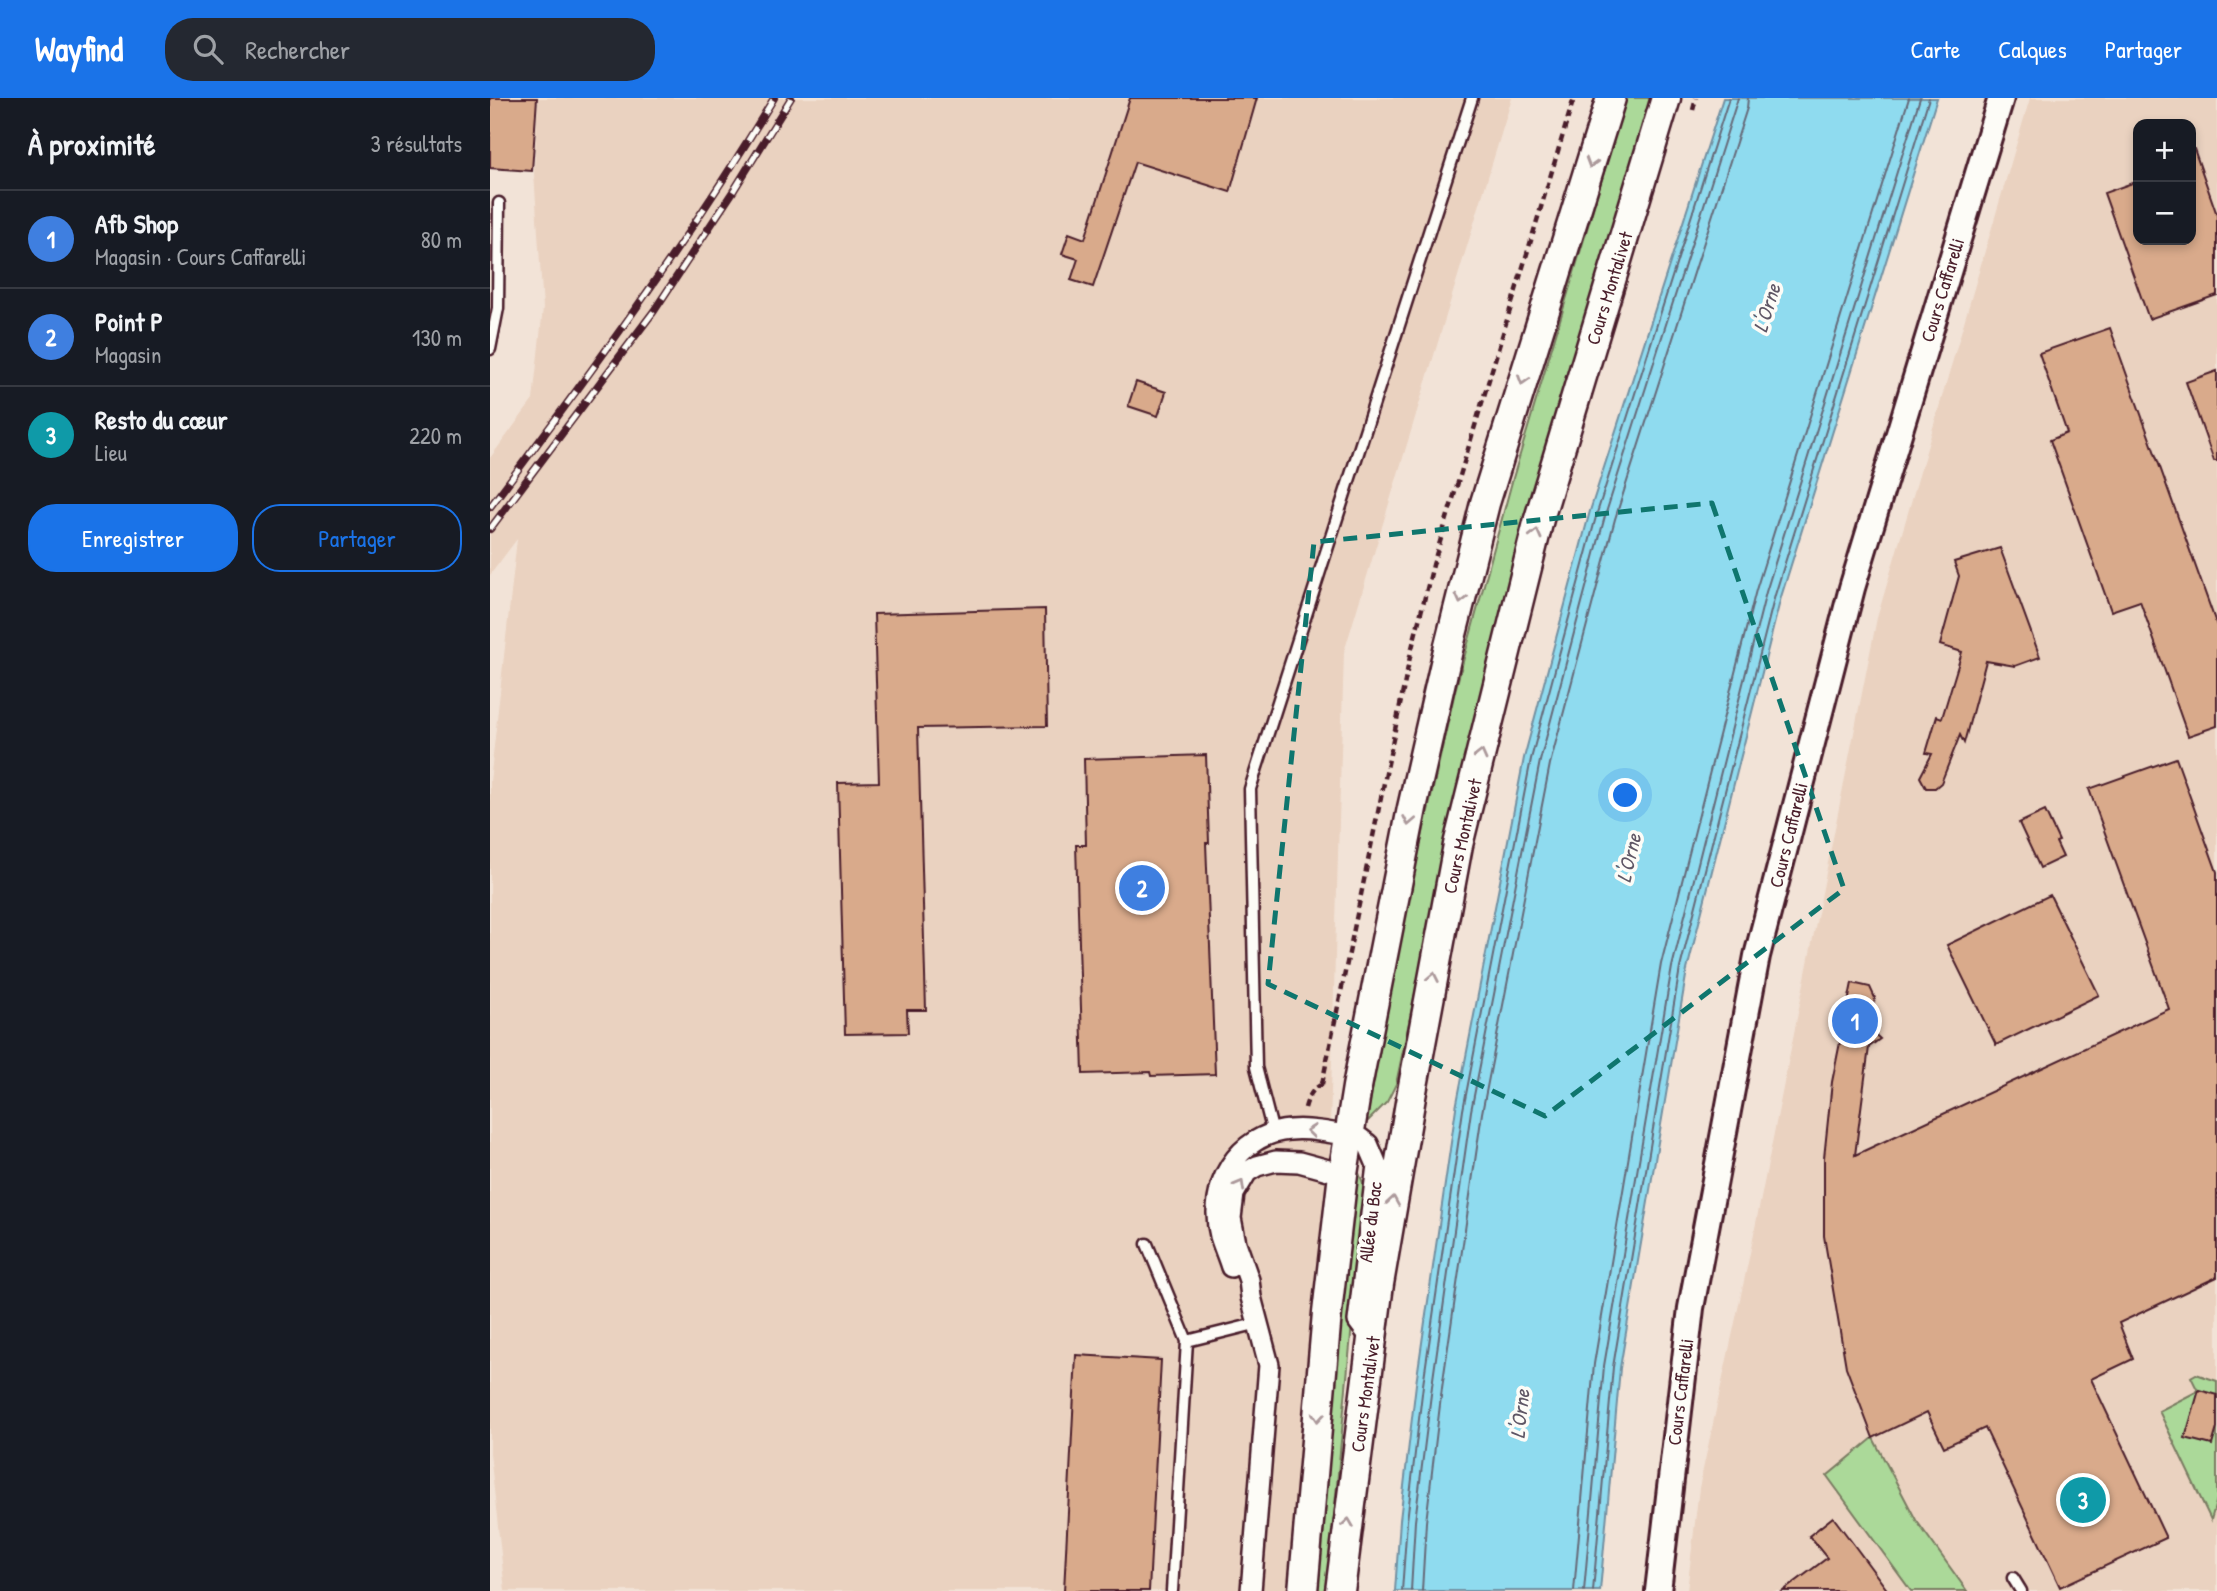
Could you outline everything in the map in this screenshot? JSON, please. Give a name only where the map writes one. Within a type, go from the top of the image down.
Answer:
[{"type":"main road","points":[[1303,1591],[1324,1349],[1343,1174],[1357,1087],[1412,808],[1451,636],[1485,503],[1611,98]]},
{"type":"main road","name":"Cours Montalivet","points":[[1340,1591],[1379,1284],[1458,845],[1539,519],[1666,98]]},
{"type":"street","name":"Cours Caffarelli","points":[[1658,1591],[1691,1308],[1756,956],[1852,588],[2001,98]]},
{"type":"street","name":"Allée du Bac","points":[[1251,1297],[1238,1285],[1220,1236],[1218,1192],[1232,1162],[1245,1146],[1273,1133],[1290,1130],[1360,1138],[1368,1144],[1377,1165],[1358,1321],[1373,1342]]},
{"type":"street","name":"Allée du Bac","points":[[1251,1591],[1269,1364],[1249,1280],[1236,1243],[1231,1218],[1234,1194],[1247,1172],[1276,1160],[1299,1162],[1343,1174]]},
{"type":"lane","points":[[1273,1133],[1256,1067],[1250,789],[1472,98]]},
{"type":"lane","points":[[490,349],[498,308],[499,203]]},
{"type":"lane","points":[[1147,1244],[1187,1341],[1172,1591]]},
{"type":"lane","points":[[1187,1341],[1259,1323]]},
{"type":"lane","points":[[2013,1578],[2021,1591]]},
{"type":"path","points":[[1692,111],[1696,98]]},
{"type":"path","points":[[1304,1113],[1307,1100],[1313,1091],[1319,1085],[1329,1083]]},
{"type":"highlighted area","points":[[1712,503],[1844,889],[1545,1116],[1268,984],[1314,542]]},
{"type":"shaded area","points":[[538,98],[1512,98],[1344,652],[1329,1160],[1291,1591],[505,1591],[490,1453],[490,782],[517,539],[490,575],[490,458],[533,400],[543,308],[534,173]]},
{"type":"shaded area","points":[[2030,98],[2217,98],[2217,1591],[1687,1591],[1699,1488],[1749,1258],[1877,618]]},
{"type":"green space","points":[[1626,98],[1653,98],[1428,932],[1396,1084],[1387,1102],[1366,1123],[1405,913],[1455,691],[1513,478]]},
{"type":"green space","points":[[1359,1173],[1364,1196],[1327,1591],[1315,1591],[1351,1209]]},
{"type":"green space","points":[[2196,1374],[2217,1381],[2217,1499],[2211,1520],[2159,1411],[2198,1391],[2191,1377]]},
{"type":"green space","points":[[1873,1438],[1916,1520],[1967,1591],[1911,1591],[1827,1476]]},
{"type":"water","name":"L'Orne","points":[[1723,98],[1937,98],[1781,597],[1687,970],[1620,1368],[1600,1591],[1395,1591],[1400,1520],[1416,1384],[1456,1108],[1524,758],[1590,511]]},
{"type":"building","points":[[490,98],[537,98],[532,171],[490,168]]},
{"type":"building","points":[[1130,98],[1257,98],[1230,192],[1135,162],[1093,287],[1071,280],[1078,259],[1062,254],[1069,233],[1085,239]]},
{"type":"building","points":[[2196,155],[2217,215],[2217,295],[2149,319],[2104,193],[2133,183],[2133,245],[2196,245]]},
{"type":"building","points":[[2110,328],[2217,626],[2217,726],[2188,736],[2140,601],[2111,611],[2050,440],[2067,433],[2039,353]]},
{"type":"building","points":[[2217,371],[2217,461],[2214,461],[2186,382]]},
{"type":"building","points":[[1136,382],[1166,392],[1158,416],[1128,406]]},
{"type":"building","points":[[2000,548],[2040,657],[2015,666],[1986,661],[1964,743],[1960,735],[1941,783],[1935,788],[1926,788],[1920,777],[1932,754],[1926,753],[1937,716],[1942,718],[1962,652],[1940,645],[1959,576],[1954,562]]},
{"type":"building","points":[[1045,609],[1047,726],[918,728],[926,1010],[907,1010],[908,1033],[845,1034],[838,783],[879,782],[874,614]]},
{"type":"building","points":[[1206,755],[1209,843],[1206,843],[1215,1074],[1083,1074],[1076,845],[1086,845],[1084,759]]},
{"type":"building","points":[[2176,758],[2217,872],[2217,1277],[2119,1323],[2133,1359],[2091,1379],[2166,1538],[2060,1587],[1985,1428],[1944,1447],[1927,1412],[1873,1438],[1846,1367],[1824,1236],[1824,1158],[1832,1082],[1852,983],[1870,987],[1875,998],[1869,1029],[1880,1039],[1869,1047],[1855,1155],[2169,1009],[2089,789]]},
{"type":"building","points":[[2045,811],[2059,841],[2056,842],[2063,857],[2040,868],[2019,823]]},
{"type":"building","points":[[2050,895],[2099,995],[1996,1045],[1947,945]]},
{"type":"building","points":[[1076,1355],[1161,1360],[1149,1591],[1064,1591]]},
{"type":"building","points":[[2199,1390],[2217,1395],[2217,1428],[2212,1445],[2185,1438]]},
{"type":"building","points":[[1833,1517],[1888,1591],[1783,1591],[1827,1558],[1809,1536]]},
{"type":"railway","points":[[490,507],[673,255],[774,98]]},
{"type":"railway","points":[[490,529],[654,311],[791,98]]},
{"type":"place","name":"Point P","points":[[1142,888]]},
{"type":"place","name":"Afb Shop","points":[[1855,1021]]},
{"type":"place","name":"Resto du cœur","points":[[2083,1500]]}]
